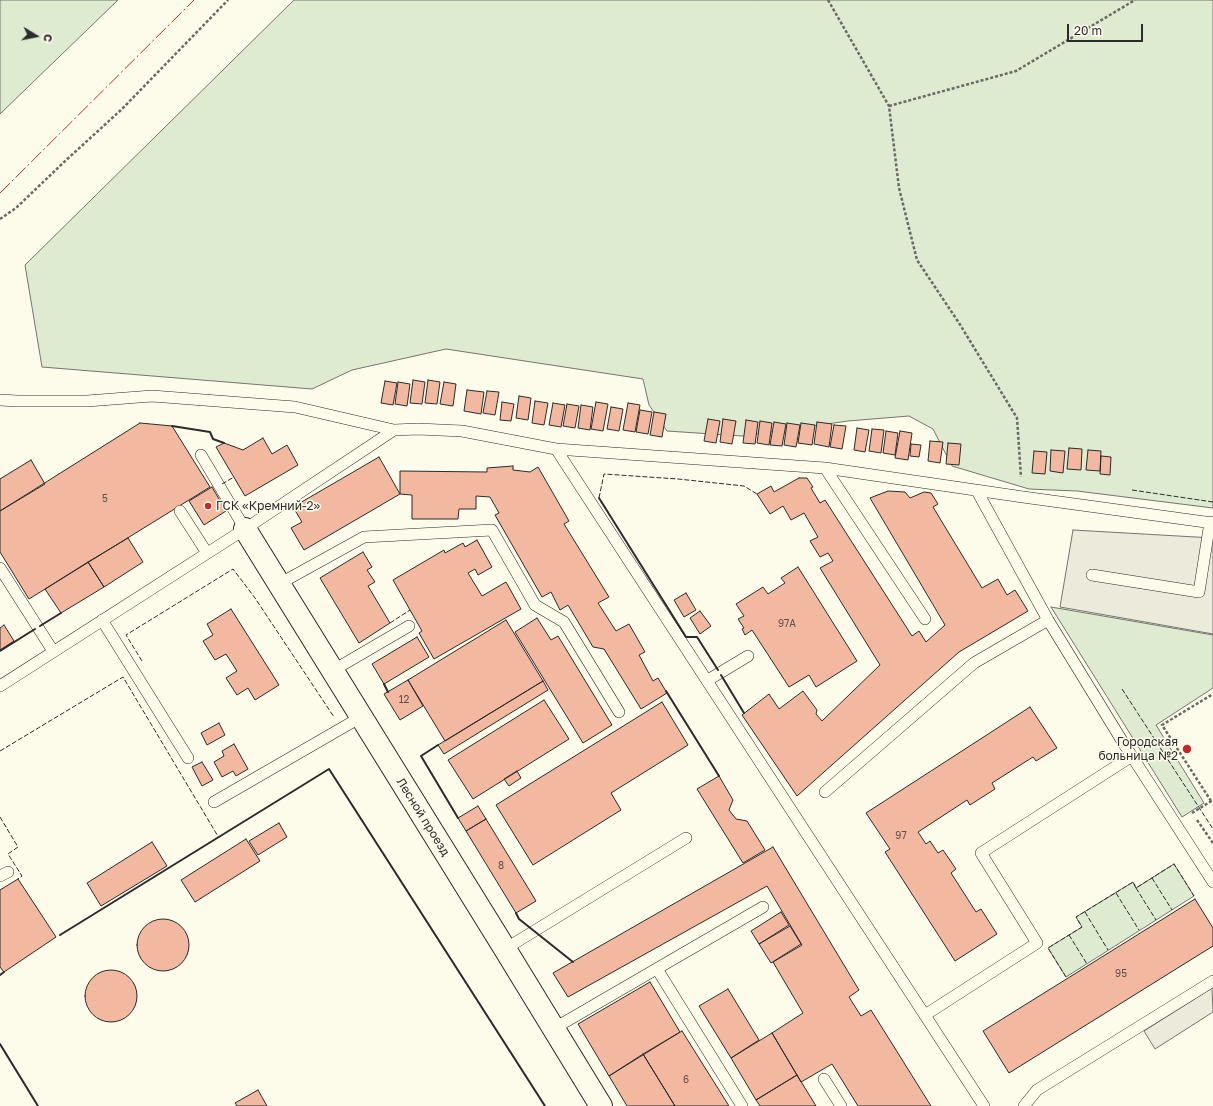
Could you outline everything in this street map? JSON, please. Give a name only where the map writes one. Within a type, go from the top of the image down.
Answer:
[{"type":"street","name":"Лесной проезд","points":[[245,529],[506,949],[553,1029],[601,1106]]},
{"type":"lane","points":[[0,400],[87,401],[152,396],[295,407],[394,430],[418,429],[462,431],[556,449],[825,468],[977,491],[1212,523],[1198,592],[1092,575]]},
{"type":"lane","points":[[0,686],[245,529],[394,430]]},
{"type":"lane","points":[[556,449],[708,680],[984,1106]]},
{"type":"lane","points":[[201,455],[245,529]]},
{"type":"lane","points":[[825,468],[925,619]]},
{"type":"lane","points":[[977,491],[1048,620],[1132,756],[1213,882]]},
{"type":"lane","points":[[180,511],[207,553]]},
{"type":"lane","points":[[279,584],[364,537],[492,530],[535,605],[564,622],[619,712]]},
{"type":"lane","points":[[0,568],[53,651]]},
{"type":"lane","points":[[102,620],[188,758]]},
{"type":"lane","points":[[824,792],[974,663],[1048,620]]},
{"type":"lane","points":[[332,671],[409,626]]},
{"type":"lane","points":[[708,680],[748,656]]},
{"type":"lane","points":[[214,802],[361,717]]},
{"type":"lane","points":[[925,1015],[1037,943],[980,853],[1132,756]]},
{"type":"lane","points":[[506,949],[686,838]]},
{"type":"lane","points":[[553,1029],[763,907]]},
{"type":"lane","points":[[657,969],[742,1106]]},
{"type":"lane","points":[[1024,1106],[1037,1090],[1213,981]]},
{"type":"lane","points":[[824,1079],[841,1106]]},
{"type":"path","points":[[0,219],[16,208],[122,109],[228,0]]},
{"type":"path","points":[[828,0],[889,106],[899,188],[917,260],[959,323],[1017,418],[1023,497]]},
{"type":"path","points":[[889,106],[1016,71],[1135,0]]},
{"type":"path","points":[[1176,824],[1212,800],[1162,725],[1213,694]]},
{"type":"path","points":[[1193,813],[1213,843]]},
{"type":"green space","points":[[0,0],[118,0],[0,114]]},
{"type":"green space","points":[[294,0],[1213,0],[1213,508],[1077,491],[1029,489],[952,466],[933,429],[909,416],[848,421],[742,436],[667,431],[649,405],[643,379],[446,349],[352,370],[312,389],[42,367],[25,265]]},
{"type":"green space","points":[[1051,607],[1213,635],[1213,688],[1156,725],[1204,803],[1182,817]]},
{"type":"green space","points":[[1174,864],[1194,896],[1066,977],[1048,948],[1082,927],[1076,917],[1133,882],[1136,888]]},
{"type":"shaded area","points":[[1073,530],[1213,538],[1213,634],[1060,607]]},
{"type":"shaded area","points":[[1212,988],[1213,1012],[1155,1049],[1144,1031]]},
{"type":"building","points":[[413,380],[425,382],[422,404],[410,403]]},
{"type":"building","points":[[428,380],[440,382],[437,404],[425,403]]},
{"type":"building","points":[[385,381],[397,383],[393,405],[381,403]]},
{"type":"building","points":[[398,382],[410,384],[407,406],[395,404]]},
{"type":"building","points":[[444,382],[456,384],[453,406],[440,404]]},
{"type":"building","points":[[467,390],[484,392],[481,414],[464,411]]},
{"type":"building","points":[[487,391],[499,392],[495,415],[483,413]]},
{"type":"building","points":[[519,396],[531,398],[528,420],[516,418]]},
{"type":"building","points":[[535,401],[548,403],[544,425],[532,423]]},
{"type":"building","points":[[502,402],[514,404],[511,421],[500,420]]},
{"type":"building","points":[[596,402],[608,404],[603,431],[591,429]]},
{"type":"building","points":[[553,403],[565,405],[561,427],[549,425]]},
{"type":"building","points":[[628,403],[640,405],[635,432],[623,430]]},
{"type":"building","points":[[567,404],[579,406],[575,428],[563,426]]},
{"type":"building","points":[[581,405],[593,407],[590,430],[578,428]]},
{"type":"building","points":[[611,407],[623,409],[619,431],[607,429]]},
{"type":"building","points":[[640,410],[652,412],[648,434],[636,432]]},
{"type":"building","points":[[654,412],[666,414],[662,437],[650,435]]},
{"type":"building","points":[[708,419],[720,421],[716,443],[704,441]]},
{"type":"building","points":[[723,419],[736,421],[732,444],[720,442]]},
{"type":"building","points":[[746,420],[758,422],[755,444],[743,443]]},
{"type":"building","points":[[760,421],[772,423],[769,445],[757,443]]},
{"type":"building","points":[[774,422],[786,424],[782,446],[770,445]]},
{"type":"building","points":[[817,422],[832,424],[829,447],[814,444]]},
{"type":"building","points":[[140,423],[172,426],[210,487],[29,599],[0,552],[0,511]]},
{"type":"building","points":[[787,423],[800,425],[796,447],[784,445]]},
{"type":"building","points":[[801,423],[815,425],[812,445],[798,443]]},
{"type":"building","points":[[834,425],[846,426],[842,449],[830,447]]},
{"type":"building","points":[[857,428],[869,430],[865,452],[854,450]]},
{"type":"building","points":[[872,429],[884,430],[881,453],[869,451]]},
{"type":"building","points":[[886,431],[898,433],[895,455],[883,453]]},
{"type":"building","points":[[900,431],[912,433],[908,460],[895,458]]},
{"type":"building","points":[[263,438],[272,454],[287,445],[298,465],[245,496],[216,447],[224,443],[243,450]]},
{"type":"building","points":[[930,441],[943,442],[940,463],[928,461]]},
{"type":"building","points":[[948,443],[961,444],[959,465],[946,464]]},
{"type":"building","points":[[911,444],[921,445],[919,457],[910,456]]},
{"type":"building","points":[[1069,448],[1082,449],[1081,470],[1067,469]]},
{"type":"building","points":[[1051,450],[1065,451],[1063,473],[1050,471]]},
{"type":"building","points":[[1088,450],[1101,451],[1100,471],[1086,470]]},
{"type":"building","points":[[1034,451],[1047,452],[1045,474],[1032,473]]},
{"type":"building","points":[[1101,456],[1111,457],[1110,475],[1100,474]]},
{"type":"building","points":[[379,457],[400,494],[304,550],[291,528],[302,522],[293,507]]},
{"type":"building","points":[[31,460],[45,484],[0,511],[0,479]]},
{"type":"building","points":[[513,466],[513,470],[530,472],[538,467],[569,521],[564,524],[609,597],[598,603],[616,631],[629,624],[645,652],[639,655],[653,681],[658,678],[667,693],[641,709],[604,649],[593,647],[568,605],[560,610],[551,592],[542,597],[495,515],[499,513],[490,497],[476,496],[476,509],[459,509],[458,519],[412,519],[412,495],[400,494],[400,471],[487,472],[487,468]]},
{"type":"building","points":[[799,478],[807,478],[820,503],[825,500],[912,636],[919,631],[926,642],[945,625],[870,498],[888,491],[905,492],[910,498],[924,492],[931,493],[938,504],[933,507],[982,588],[998,579],[1007,595],[1015,590],[1028,611],[959,652],[797,796],[742,715],[769,694],[779,709],[803,691],[817,710],[816,714],[822,721],[880,665],[820,568],[833,561],[828,553],[820,557],[810,541],[818,537],[804,513],[791,520],[783,506],[770,514],[757,494],[771,486],[774,492]]},
{"type":"building","name":"ГСК «Кремний-2»","points":[[212,487],[226,511],[204,525],[189,501]]},
{"type":"building","points":[[128,538],[143,562],[104,587],[88,562]]},
{"type":"building","points":[[477,540],[492,567],[478,575],[475,569],[468,573],[482,596],[506,582],[521,609],[434,659],[419,633],[422,631],[393,580],[444,550],[445,553],[463,543],[465,547]]},
{"type":"building","points":[[363,552],[372,567],[367,570],[375,582],[368,586],[390,623],[359,643],[320,578]]},
{"type":"building","points":[[88,562],[104,587],[61,613],[45,589]]},
{"type":"building","points":[[798,567],[857,661],[816,687],[809,675],[789,687],[752,630],[745,635],[742,629],[744,628],[738,619],[744,616],[736,604],[763,587],[768,594],[785,583],[781,578]]},
{"type":"building","points":[[686,593],[696,610],[684,617],[674,600]]},
{"type":"building","points":[[231,609],[279,685],[255,700],[248,688],[237,695],[226,678],[237,671],[226,654],[215,660],[203,641],[213,635],[207,624]]},
{"type":"building","points":[[700,611],[711,626],[700,634],[690,618]]},
{"type":"building","points":[[537,618],[551,640],[558,636],[612,725],[583,743],[515,632]]},
{"type":"building","points":[[506,620],[543,681],[445,741],[408,680]]},
{"type":"building","points":[[4,625],[14,641],[0,650],[0,628]]},
{"type":"building","points":[[417,637],[429,657],[384,684],[372,664]]},
{"type":"building","points":[[408,680],[423,706],[400,720],[384,694]]},
{"type":"building","points":[[543,681],[548,690],[444,754],[438,745]]},
{"type":"building","points":[[544,700],[569,739],[473,799],[448,760]]},
{"type":"building","points":[[662,702],[688,745],[611,793],[621,810],[533,865],[496,805]]},
{"type":"building","points":[[1030,707],[1057,748],[1036,761],[1033,757],[992,783],[995,789],[970,805],[967,800],[918,832],[926,844],[930,841],[938,853],[943,850],[956,869],[951,873],[976,912],[981,909],[997,934],[955,961],[885,852],[890,849],[866,813]]},
{"type":"building","points":[[219,723],[225,735],[207,745],[201,733]]},
{"type":"building","points":[[234,744],[248,769],[236,776],[233,771],[222,777],[214,762],[224,756],[222,751]]},
{"type":"building","points":[[202,762],[213,780],[202,786],[192,767]]},
{"type":"building","points":[[517,771],[521,778],[509,786],[504,779]]},
{"type":"building","points":[[719,776],[733,800],[729,810],[736,819],[747,821],[765,850],[743,863],[697,789]]},
{"type":"building","points":[[478,806],[486,819],[466,831],[458,818]]},
{"type":"building","points":[[486,819],[536,901],[516,913],[466,831]]},
{"type":"building","points":[[279,823],[287,837],[258,855],[249,841]]},
{"type":"building","points":[[246,839],[260,861],[195,902],[181,880]]},
{"type":"building","points":[[152,842],[167,866],[101,906],[87,883]]},
{"type":"building","points":[[773,847],[859,990],[849,997],[861,1016],[871,1010],[931,1106],[858,1106],[832,1064],[801,1082],[772,1033],[803,1013],[773,962],[802,945],[767,886],[568,997],[553,973]]},
{"type":"building","points":[[18,879],[56,937],[4,972],[0,967],[0,890]]},
{"type":"building","points":[[1195,899],[1213,928],[1213,946],[1009,1073],[983,1031]]},
{"type":"building","points":[[781,912],[789,925],[759,944],[751,931]]},
{"type":"building","points":[[163,919],[177,923],[185,931],[189,945],[185,959],[177,967],[163,971],[149,967],[141,959],[137,945],[141,931],[149,923]]},
{"type":"building","points":[[790,926],[801,944],[771,963],[759,944]]},
{"type":"building","points":[[111,970],[125,974],[133,982],[137,996],[133,1010],[125,1018],[111,1022],[97,1018],[89,1010],[85,996],[89,982],[97,974]]},
{"type":"building","points":[[650,982],[680,1032],[609,1076],[578,1024]]},
{"type":"building","points":[[728,989],[759,1040],[731,1058],[699,1006]]},
{"type":"building","points":[[682,1031],[729,1106],[675,1106],[643,1054]]},
{"type":"building","points":[[772,1033],[797,1075],[756,1100],[731,1058]]},
{"type":"building","points":[[643,1054],[675,1106],[627,1106],[609,1076]]},
{"type":"building","points":[[797,1075],[816,1106],[760,1106],[756,1100]]},
{"type":"building","points":[[258,1090],[267,1106],[237,1106],[235,1103]]},
{"type":"fence","points":[[599,498],[604,474],[678,479],[744,486],[757,494]]},
{"type":"fence","points":[[222,484],[234,477]]},
{"type":"fence","points":[[1132,490],[1213,502]]},
{"type":"fence","points":[[142,661],[126,635],[233,569],[255,598],[334,717]]},
{"type":"fence","points":[[390,623],[410,610]]},
{"type":"fence","points":[[0,751],[123,677],[219,838]]},
{"type":"fence","points":[[1122,689],[1213,829]]},
{"type":"fence","points":[[0,817],[18,847],[8,854],[22,876],[18,879]]},
{"type":"fence","points":[[1066,977],[1048,948],[1082,927],[1076,917],[1133,882],[1136,888],[1174,864],[1194,896]]},
{"type":"fence","points":[[1152,878],[1172,910]]},
{"type":"fence","points":[[1136,888],[1156,920]]},
{"type":"fence","points":[[1116,893],[1139,930]]},
{"type":"fence","points":[[1085,912],[1108,950]]},
{"type":"fence","points":[[1069,935],[1087,964]]},
{"type":"wall","points":[[172,426],[210,432],[213,439],[224,443]]},
{"type":"wall","points":[[599,498],[686,637],[697,637],[718,670]]},
{"type":"wall","points":[[40,626],[61,613]]},
{"type":"wall","points":[[0,651],[35,629]]},
{"type":"wall","points":[[721,675],[744,713]]},
{"type":"wall","points":[[384,684],[388,692]]},
{"type":"wall","points":[[666,691],[719,776]]},
{"type":"wall","points":[[438,745],[421,756],[458,818]]},
{"type":"wall","points":[[60,935],[329,769],[545,1106]]},
{"type":"wall","points":[[516,913],[519,919],[573,962]]},
{"type":"wall","points":[[0,975],[4,972]]},
{"type":"wall","points":[[0,1044],[38,1106]]},
{"type":"power","points":[[0,193],[194,0]]},
{"type":"place","name":"ГСК «Кремний-2»","points":[[208,506]]},
{"type":"place","name":"Городская больница №2","points":[[1187,749]]}]
